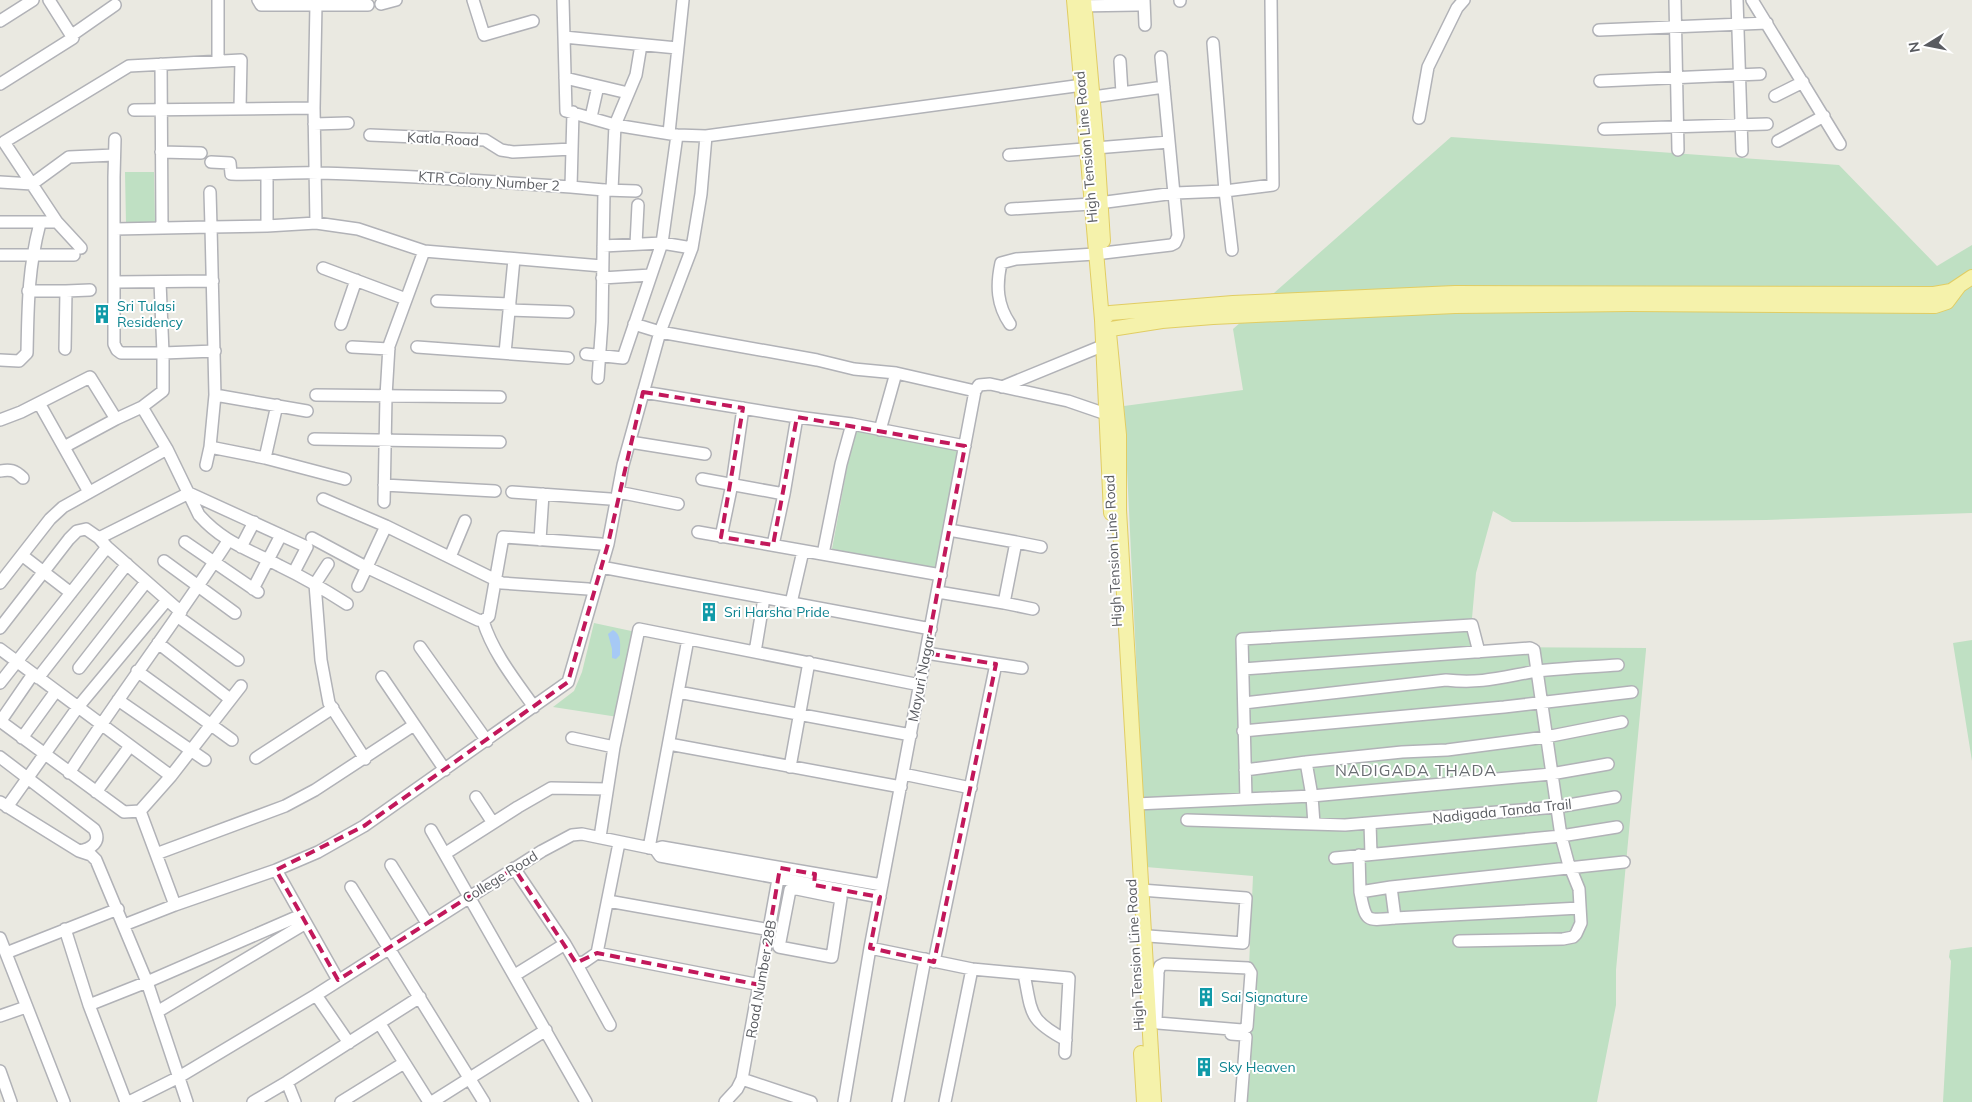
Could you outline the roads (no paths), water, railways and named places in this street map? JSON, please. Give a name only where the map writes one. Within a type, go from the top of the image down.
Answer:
[{"type":"main road","name":"High Tension Line Road","points":[[1079,3],[1106,316],[1102,346],[1112,414],[1119,510],[1121,620],[1139,935],[1144,1102]]},
{"type":"main road","points":[[1106,316],[1233,303],[1455,300],[1629,304],[1935,306],[1947,302],[1959,286],[1972,277]]},
{"type":"main road","points":[[1112,414],[1109,333],[1111,329],[1212,317],[1455,300]]},
{"type":"main road","name":"High Tension Line Road","points":[[1121,620],[1136,804],[1140,890],[1139,935],[1152,976],[1152,1015],[1149,1031],[1154,1102]]},
{"type":"street","points":[[0,21],[32,0]]},
{"type":"street","points":[[48,0],[72,35]]},
{"type":"street","points":[[218,0],[218,61]]},
{"type":"street","points":[[258,0],[260,5],[286,2],[368,5]]},
{"type":"street","points":[[382,4],[396,0]]},
{"type":"street","points":[[473,0],[484,35],[533,21]]},
{"type":"street","points":[[563,0],[566,111],[615,125],[673,134],[706,136],[1087,91],[1122,93],[1164,87]]},
{"type":"street","points":[[586,354],[623,358],[662,243],[673,134],[682,0]]},
{"type":"street","points":[[1010,209],[1096,203],[1273,185],[1271,0]]},
{"type":"street","points":[[1419,118],[1428,67],[1457,8],[1464,0]]},
{"type":"street","points":[[1675,0],[1678,150]]},
{"type":"street","points":[[1737,0],[1742,152]]},
{"type":"street","points":[[1752,0],[1840,144]]},
{"type":"street","points":[[1079,3],[1141,2],[1145,25]]},
{"type":"street","points":[[316,4],[314,108],[316,223]]},
{"type":"street","points":[[0,84],[73,38],[72,35],[115,5]]},
{"type":"street","points":[[1599,30],[1767,23]]},
{"type":"street","points":[[564,37],[678,48]]},
{"type":"street","points":[[1213,43],[1232,250]]},
{"type":"street","points":[[598,378],[601,355],[603,246],[615,125],[636,75],[641,45]]},
{"type":"street","points":[[1010,324],[1002,312],[998,299],[1001,263],[1016,259],[1100,253],[1173,244],[1178,236],[1160,58]]},
{"type":"street","points":[[0,255],[78,252],[2,139],[129,66],[241,60],[240,108]]},
{"type":"street","points":[[1120,61],[1122,93]]},
{"type":"street","points":[[161,64],[162,227]]},
{"type":"street","points":[[1600,81],[1760,74]]},
{"type":"street","points":[[565,78],[628,92]]},
{"type":"street","points":[[1775,96],[1803,82]]},
{"type":"street","points":[[591,117],[598,86]]},
{"type":"street","points":[[134,110],[314,108]]},
{"type":"street","points":[[571,187],[573,112]]},
{"type":"street","points":[[1778,141],[1824,116]]},
{"type":"street","points":[[314,124],[348,123]]},
{"type":"street","points":[[1604,129],[1767,124]]},
{"type":"street","name":"Katla Road","points":[[370,135],[485,140],[502,150],[513,152],[572,149]]},
{"type":"street","points":[[124,926],[176,904],[276,870],[318,852],[364,826],[568,682],[601,567],[614,496],[660,332],[692,248],[701,194],[706,136]]},
{"type":"street","points":[[115,139],[114,344],[117,350],[121,352],[215,351]]},
{"type":"street","points":[[1009,154],[1169,142]]},
{"type":"street","points":[[161,152],[202,153]]},
{"type":"street","points":[[0,182],[32,184],[69,157],[114,155]]},
{"type":"street","name":"KTR Colony Number 2","points":[[211,162],[230,162],[231,174],[316,173],[407,176],[636,191]]},
{"type":"street","points":[[267,175],[267,226]]},
{"type":"street","points":[[206,465],[210,447],[215,394],[210,192]]},
{"type":"street","points":[[636,244],[638,205]]},
{"type":"street","points":[[0,222],[57,222]]},
{"type":"street","points":[[0,360],[19,361],[27,353],[28,291],[32,255],[40,223]]},
{"type":"street","points":[[115,230],[316,223],[358,229],[424,251],[514,259],[602,272],[651,275]]},
{"type":"street","points":[[603,246],[662,243],[692,248]]},
{"type":"street","points":[[384,502],[384,441],[389,349],[424,251]]},
{"type":"street","points":[[505,353],[514,259]]},
{"type":"street","points":[[323,268],[406,299]]},
{"type":"street","points":[[341,324],[356,280]]},
{"type":"street","points":[[115,282],[213,281]]},
{"type":"street","points":[[64,447],[142,407],[163,391],[160,282]]},
{"type":"street","points":[[28,291],[66,292],[90,290]]},
{"type":"street","points":[[65,349],[66,292]]},
{"type":"street","points":[[437,301],[568,312]]},
{"type":"street","points":[[634,324],[660,332],[817,360],[854,369],[896,373],[975,391],[979,385],[984,383],[1068,401],[1112,414]]},
{"type":"street","points":[[1002,387],[1102,346]]},
{"type":"street","points":[[352,347],[389,349]]},
{"type":"street","points":[[417,347],[568,358]]},
{"type":"street","points":[[880,430],[896,373]]},
{"type":"street","points":[[0,420],[39,403],[90,376],[116,419]]},
{"type":"street","name":"Mayuri Nagar","points":[[844,1102],[870,948],[975,391]]},
{"type":"street","points":[[643,392],[852,424],[965,446]]},
{"type":"street","points":[[215,394],[307,411]]},
{"type":"street","points":[[316,395],[500,397]]},
{"type":"street","points":[[39,403],[88,492]]},
{"type":"street","points":[[265,458],[277,405]]},
{"type":"street","points":[[142,407],[167,449],[199,515],[228,541],[294,572],[347,604]]},
{"type":"street","points":[[720,536],[732,484],[743,408]]},
{"type":"street","points":[[773,545],[797,417]]},
{"type":"street","points":[[823,554],[841,464],[852,424]]},
{"type":"street","points":[[314,439],[500,442]]},
{"type":"street","points":[[630,442],[705,454]]},
{"type":"street","points":[[210,447],[265,458],[345,479]]},
{"type":"street","points":[[0,583],[23,556],[50,519],[63,507],[167,449]]},
{"type":"street","points":[[0,471],[10,469],[17,472],[23,478]]},
{"type":"street","points":[[702,479],[784,494]]},
{"type":"street","points":[[384,485],[496,491]]},
{"type":"street","points":[[512,492],[614,496],[678,504]]},
{"type":"street","points":[[189,493],[307,547],[294,572]]},
{"type":"street","points":[[0,683],[71,593],[103,542],[189,493]]},
{"type":"street","points":[[540,540],[543,494]]},
{"type":"street","points":[[323,499],[386,526],[495,580],[511,584],[588,589]]},
{"type":"street","points":[[450,557],[466,521]]},
{"type":"street","points":[[241,547],[254,522]]},
{"type":"street","points":[[358,586],[386,526]]},
{"type":"street","points":[[0,628],[77,531],[86,530],[128,564],[167,600],[179,614],[238,660]]},
{"type":"street","points":[[949,530],[1041,547]]},
{"type":"street","points":[[698,532],[941,574]]},
{"type":"street","points":[[185,542],[255,590],[281,535]]},
{"type":"street","points":[[483,621],[489,616],[503,537],[600,544]]},
{"type":"street","points":[[312,538],[366,567],[483,621]]},
{"type":"street","points":[[69,773],[101,723],[179,614],[228,541]]},
{"type":"street","points":[[1004,602],[1016,542]]},
{"type":"street","points":[[791,603],[803,550]]},
{"type":"street","points":[[23,556],[71,593]]},
{"type":"street","points":[[164,561],[235,613]]},
{"type":"street","points":[[128,564],[0,721],[124,812],[140,811],[171,776],[241,686]]},
{"type":"street","points":[[328,564],[315,584],[320,660],[329,703],[365,758]]},
{"type":"street","points":[[601,567],[931,629]]},
{"type":"street","points":[[79,668],[146,582]]},
{"type":"street","points":[[938,592],[1004,602],[1033,609]]},
{"type":"street","points":[[755,652],[764,598]]},
{"type":"street","points":[[167,600],[78,707],[28,778],[4,804],[80,851],[92,855],[96,860],[147,982],[187,1102]]},
{"type":"street","points":[[483,621],[494,646],[509,672],[534,707]]},
{"type":"street","points":[[1246,799],[1242,639],[1472,625],[1479,652]]},
{"type":"street","points":[[600,837],[614,747],[640,629],[920,684]]},
{"type":"street","points":[[652,849],[688,638]]},
{"type":"street","points":[[158,643],[230,699]]},
{"type":"street","points":[[420,647],[487,740]]},
{"type":"street","points":[[1243,669],[1532,648],[1536,654],[1541,702],[1561,836],[1579,889],[1581,924],[1579,931],[1574,937],[1563,939],[1459,941]]},
{"type":"street","points":[[0,649],[171,776]]},
{"type":"street","points":[[926,653],[1022,668]]},
{"type":"street","points":[[790,767],[809,662]]},
{"type":"street","points":[[898,1102],[929,961],[971,788],[996,664]]},
{"type":"street","points":[[1244,703],[1446,680],[1467,683],[1497,680],[1537,672],[1618,665]]},
{"type":"street","points":[[137,672],[232,740]]},
{"type":"street","points":[[382,677],[445,770]]},
{"type":"street","points":[[22,738],[56,692]]},
{"type":"street","points":[[678,692],[911,734]]},
{"type":"street","points":[[1243,731],[1632,692]]},
{"type":"street","points":[[118,700],[205,760]]},
{"type":"street","points":[[256,758],[333,708]]},
{"type":"street","points":[[1245,770],[1402,752],[1447,750],[1546,737],[1622,722]]},
{"type":"street","points":[[156,854],[285,806],[315,790],[414,725]]},
{"type":"street","points":[[572,738],[614,747]]},
{"type":"street","points":[[669,744],[901,787]]},
{"type":"street","points":[[96,792],[130,746]]},
{"type":"street","points":[[0,756],[94,829],[97,834],[97,841],[92,846],[80,851]]},
{"type":"street","points":[[1187,820],[1314,824],[1312,796],[1306,762]]},
{"type":"street","points":[[1136,804],[1312,796],[1446,782],[1551,774],[1608,764]]},
{"type":"street","points":[[903,774],[971,788]]},
{"type":"street","points":[[446,853],[551,788],[608,789]]},
{"type":"street","points":[[476,797],[493,823]]},
{"type":"street","name":"Nadigada Tanda Trail","points":[[1314,824],[1345,825],[1389,822],[1557,807],[1615,797]]},
{"type":"street","points":[[140,811],[176,904]]},
{"type":"street","points":[[1370,823],[1360,892],[1364,912],[1372,920],[1580,908]]},
{"type":"street","points":[[1335,858],[1561,836],[1617,827]]},
{"type":"street","points":[[431,830],[446,853],[586,1102]]},
{"type":"street","name":"College Road","points":[[127,1102],[179,1078],[316,995],[514,868],[572,834],[600,837],[619,843],[652,849],[660,856],[780,873],[814,883]]},
{"type":"street","points":[[576,963],[584,962],[597,953],[619,843]]},
{"type":"street","points":[[1360,892],[1624,862]]},
{"type":"street","points":[[391,865],[427,923]]},
{"type":"street","points":[[514,868],[565,944],[610,1025]]},
{"type":"street","points":[[276,870],[338,980]]},
{"type":"street","name":"Road Number 28B","points":[[742,1079],[780,873]]},
{"type":"street","points":[[814,883],[842,900],[830,957],[779,947],[790,890],[814,883],[882,885]]},
{"type":"street","points":[[814,883],[880,897]]},
{"type":"street","points":[[351,886],[484,1102]]},
{"type":"street","points":[[1391,887],[1395,918]]},
{"type":"street","points":[[1139,935],[1243,944],[1246,898],[1140,890]]},
{"type":"street","points":[[608,902],[770,930]]},
{"type":"street","points":[[6,953],[118,909]]},
{"type":"street","points":[[89,1005],[304,919]]},
{"type":"street","points":[[156,1012],[304,919]]},
{"type":"street","points":[[65,929],[89,1005],[127,1102]]},
{"type":"street","points":[[0,938],[64,1102]]},
{"type":"street","points":[[515,975],[565,944]]},
{"type":"street","points":[[870,948],[972,969],[1069,978],[1065,1053]]},
{"type":"street","points":[[597,953],[760,985]]},
{"type":"street","points":[[1152,976],[1164,964],[1246,967],[1251,972],[1246,1028],[1242,1030],[1160,1023],[1152,1015]]},
{"type":"street","points":[[946,1102],[972,969]]},
{"type":"street","points":[[1024,974],[1034,1018],[1048,1030],[1066,1040]]},
{"type":"street","points":[[316,995],[349,1043]]},
{"type":"street","points":[[253,1102],[380,1024],[420,997]]},
{"type":"street","points":[[0,1016],[26,1007]]},
{"type":"street","points":[[380,1024],[430,1102],[546,1030]]},
{"type":"street","points":[[1149,1031],[1246,1036],[1241,1102]]},
{"type":"street","points":[[341,1102],[404,1063]]},
{"type":"street","points":[[0,1070],[10,1102]]},
{"type":"street","points":[[725,1102],[737,1089],[742,1079],[811,1102]]},
{"type":"street","points":[[287,1082],[295,1102]]},
{"type":"water","points":[[613,630],[618,635],[620,641],[620,655],[616,659],[612,658],[608,634]]},
{"type":"place","name":"Sri Tulasi Residency","points":[[102,314]]},
{"type":"place","name":"Sri Harsha Pride","points":[[709,612]]},
{"type":"place","name":"Sai Signature","points":[[1206,997]]},
{"type":"place","name":"Sky Heaven","points":[[1204,1067]]},
{"type":"district","name":"NADIGADA THADA","points":[[1416,770]]}]
